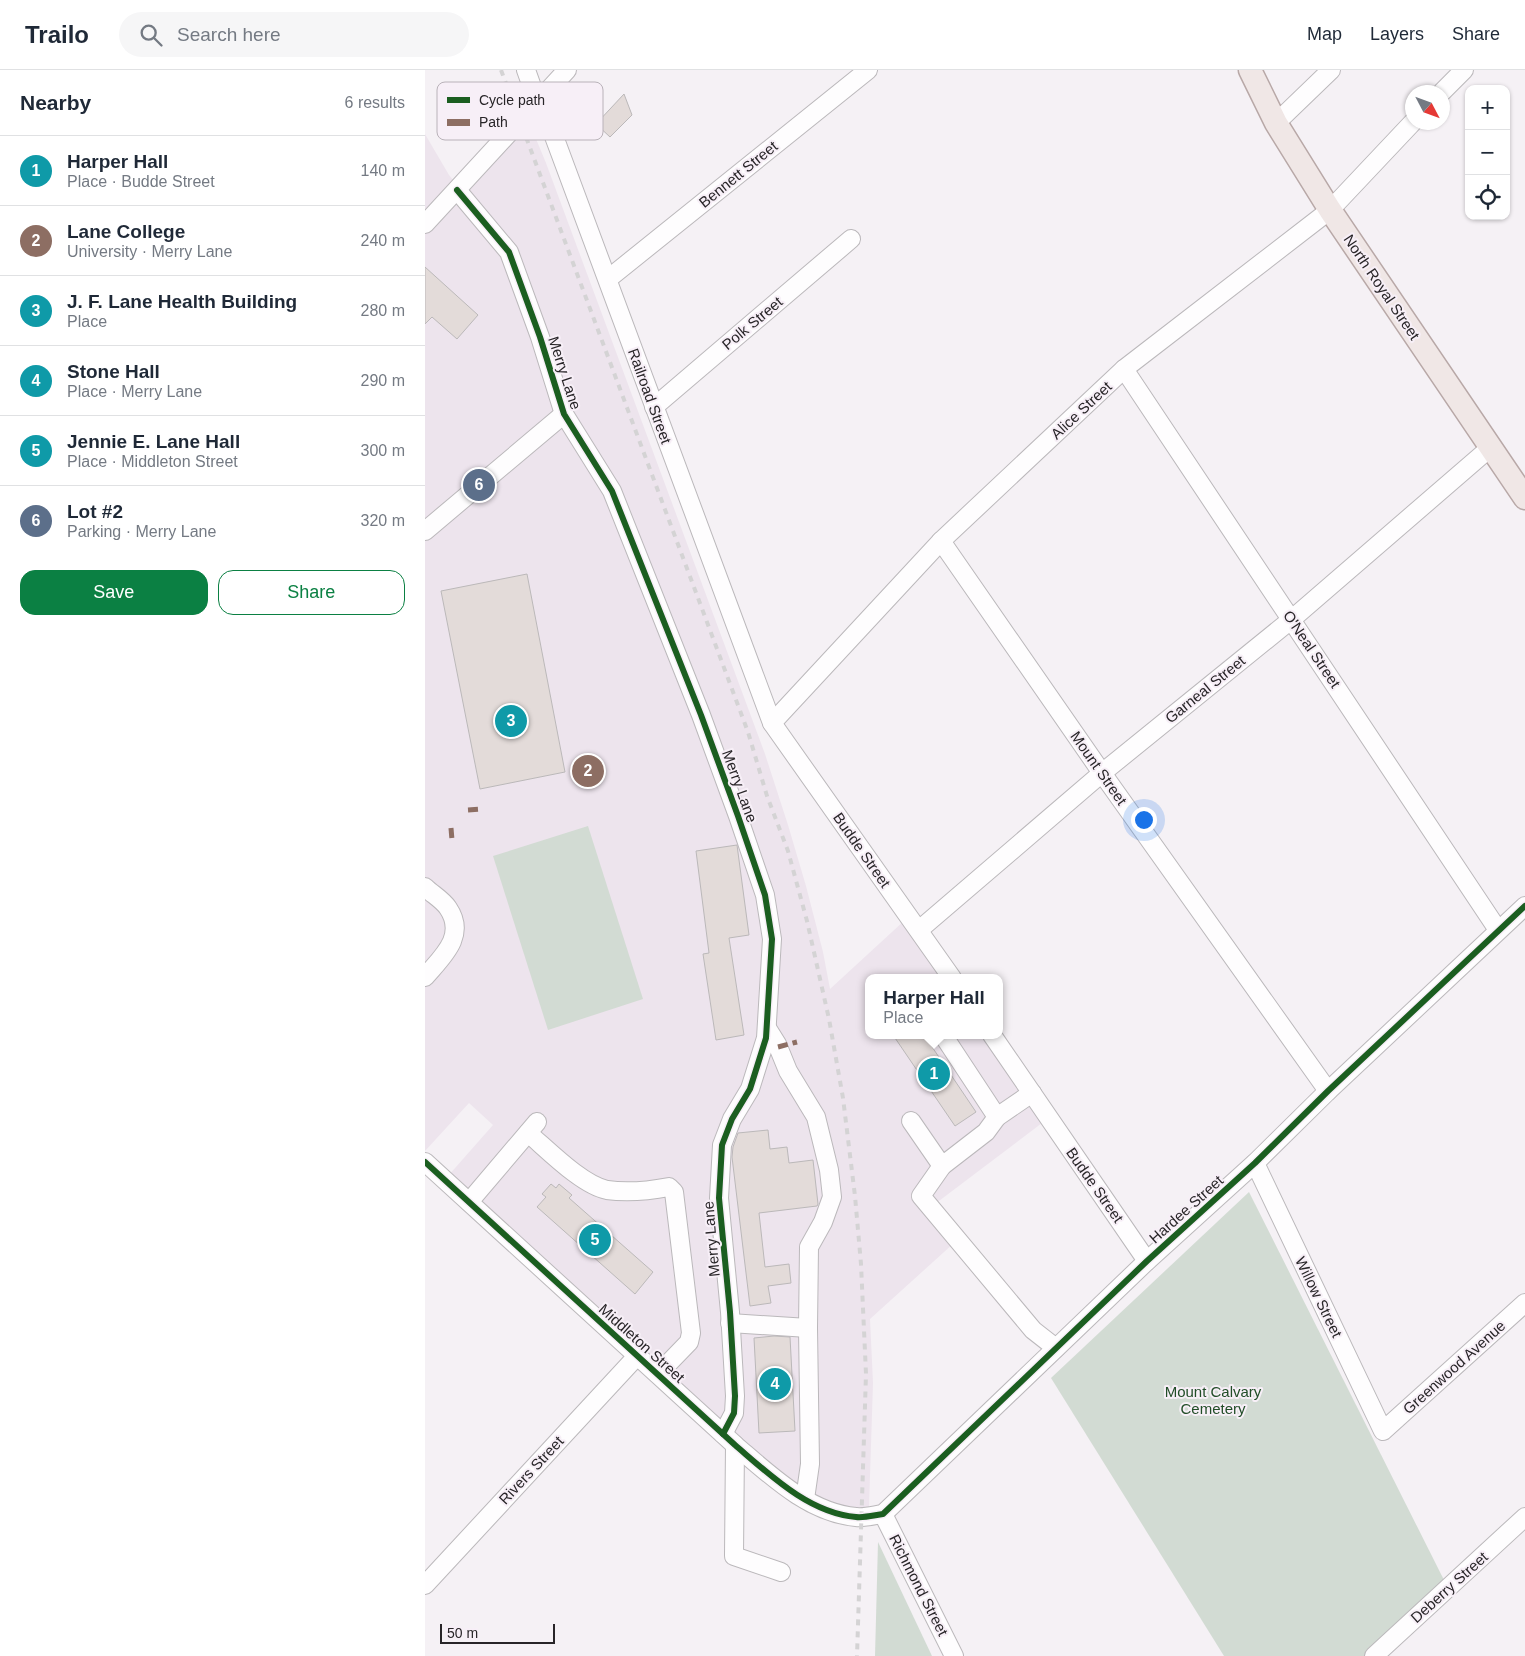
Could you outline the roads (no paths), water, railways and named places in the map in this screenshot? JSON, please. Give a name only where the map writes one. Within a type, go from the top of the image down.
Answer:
[{"type":"main road","name":"North Royal Street","points":[[1250,70],[1276,123],[1330,210],[1525,498]]},
{"type":"street","name":"Railroad Street","points":[[526,70],[530,82]]},
{"type":"street","points":[[556,82],[567,70]]},
{"type":"street","name":"Bennett Street","points":[[608,279],[868,70]]},
{"type":"street","points":[[1276,123],[1331,70]]},
{"type":"street","points":[[1449,85],[1464,70]]},
{"type":"street","name":"Alice Street","points":[[772,723],[941,541],[1124,369],[1330,210],[1405,130]]},
{"type":"street","points":[[425,224],[504,140]]},
{"type":"street","name":"Railroad Street","points":[[555,140],[608,279],[653,407],[772,723]]},
{"type":"street","name":"Merry Lane","points":[[457,190],[509,252],[540,337],[564,414],[612,491],[701,715],[739,816],[765,895],[772,939],[767,1038],[749,1089],[732,1118],[722,1145],[719,1198],[735,1396],[729,1440]]},
{"type":"street","name":"Polk Street","points":[[653,407],[851,239]]},
{"type":"street","name":"O'Neal Street","points":[[1124,369],[1498,930]]},
{"type":"street","points":[[425,532],[564,414]]},
{"type":"street","name":"Garneal Street","points":[[919,930],[1102,772],[1292,619],[1491,447]]},
{"type":"street","name":"Mount Street","points":[[941,541],[1328,1091]]},
{"type":"street","name":"Budde Street","points":[[772,723],[949,974]]},
{"type":"street","points":[[425,887],[448,908],[456,925],[454,939],[425,977]]},
{"type":"street","name":"Hardee Street","points":[[883,1514],[1147,1260],[1255,1164],[1328,1091],[1525,906]]},
{"type":"street","points":[[767,1028],[777,1044],[788,1071],[816,1117],[829,1170],[832,1197],[823,1222],[809,1247],[808,1328],[811,1464],[805,1499]]},
{"type":"street","points":[[946,1039],[997,1117]]},
{"type":"street","name":"Budde Street","points":[[995,1039],[1147,1260]]},
{"type":"street","points":[[1032,1094],[997,1117],[986,1132],[942,1166],[921,1196],[1033,1330],[1056,1348]]},
{"type":"street","points":[[911,1121],[942,1166]]},
{"type":"street","points":[[469,1202],[533,1128],[582,1178],[605,1189],[637,1192],[669,1188],[673,1192],[691,1333],[689,1342],[658,1374]]},
{"type":"street","name":"Middleton Street","points":[[425,1162],[729,1440],[778,1480],[805,1499],[822,1508],[858,1517],[883,1514]]},
{"type":"street","name":"Willow Street","points":[[1255,1164],[1383,1432]]},
{"type":"street","name":"Greenwood Avenue","points":[[1383,1432],[1525,1303]]},
{"type":"street","points":[[730,1323],[808,1328]]},
{"type":"street","name":"Rivers Street","points":[[425,1586],[638,1355]]},
{"type":"street","points":[[729,1440],[734,1556],[781,1572]]},
{"type":"street","name":"Richmond Street","points":[[883,1514],[954,1656]]},
{"type":"street","name":"Deberry Street","points":[[1374,1656],[1525,1517]]},
{"type":"railway","points":[[501,70],[505,82]]},
{"type":"railway","points":[[527,140],[748,732],[767,796],[788,851],[807,921],[829,1019],[843,1098],[855,1196],[861,1264],[866,1374],[857,1656]]},
{"type":"place","name":"Lot #2","points":[[479,485]]},
{"type":"place","name":"J. F. Lane Health Building","points":[[511,721]]},
{"type":"place","name":"Lane College","points":[[588,771]]},
{"type":"place","name":"Harper Hall","points":[[934,1074]]},
{"type":"place","name":"Jennie E. Lane Hall","points":[[595,1240]]},
{"type":"place","name":"Stone Hall","points":[[775,1384]]},
{"type":"park label","name":"Mount Calvary Cemetery","points":[[1213,1400]]}]
